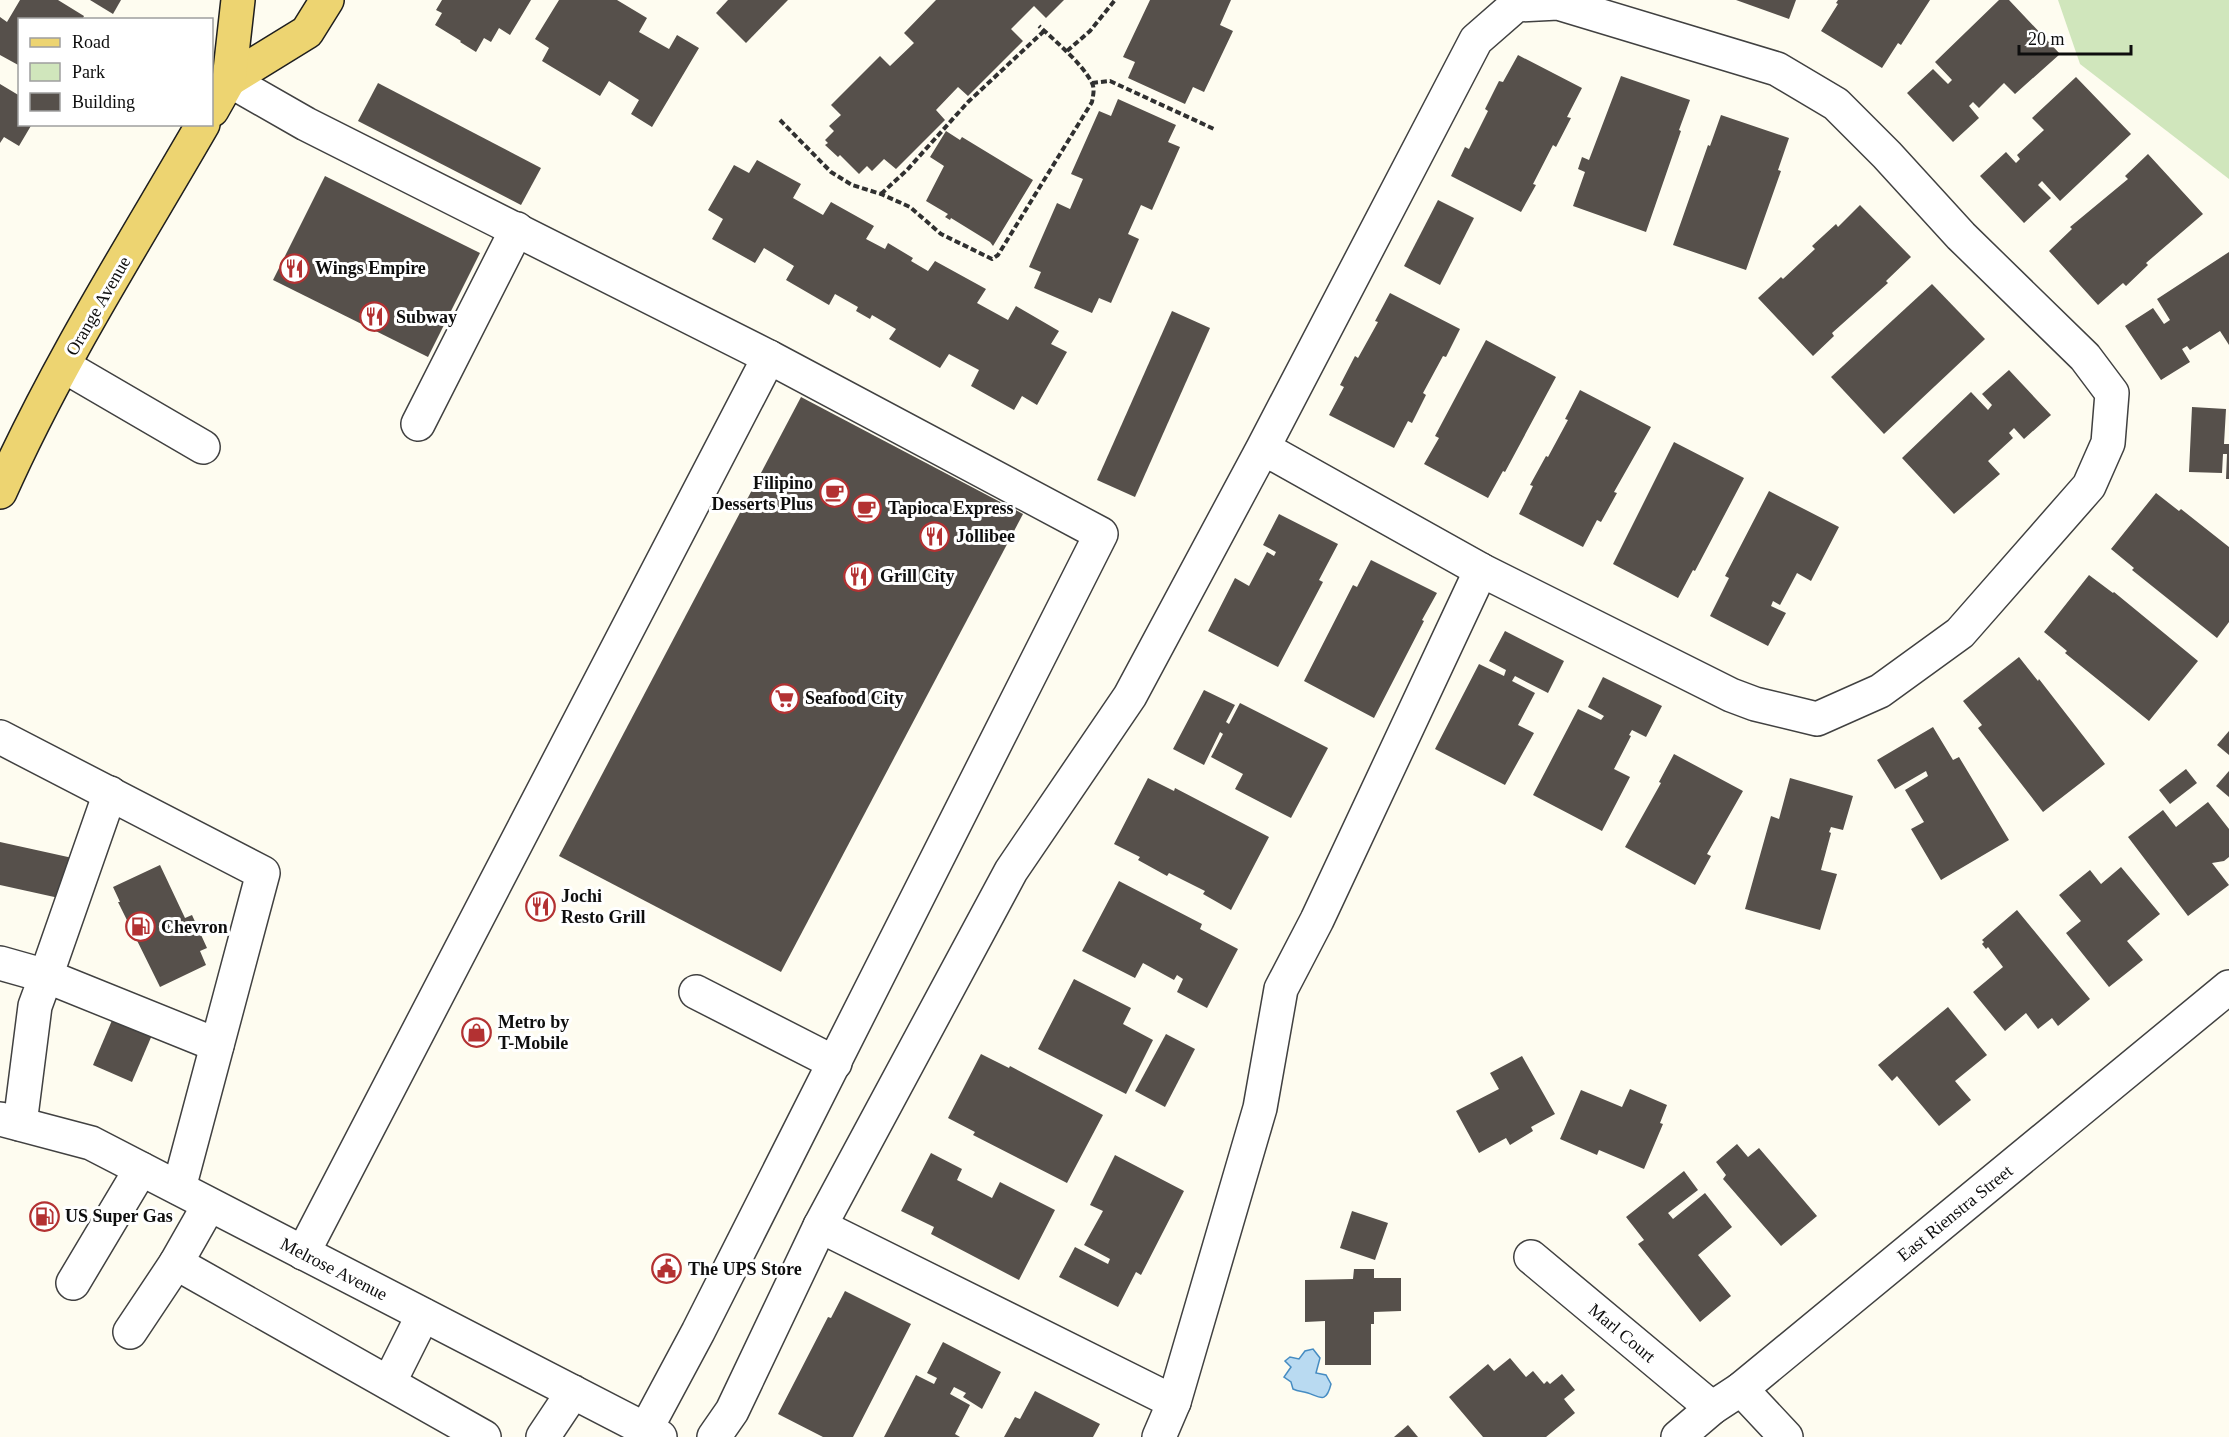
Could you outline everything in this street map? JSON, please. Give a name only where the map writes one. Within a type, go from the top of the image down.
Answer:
[{"type":"main road","points":[[213,108],[229,80],[238,0]]},
{"type":"main road","points":[[229,80],[308,32],[327,0]]},
{"type":"main road","name":"Orange Avenue","points":[[0,492],[16,455],[64,366],[202,126]]},
{"type":"street","points":[[714,1437],[732,1411],[820,1226],[1011,871],[1130,696],[1263,448],[1476,40],[1516,5],[1558,3],[1777,69],[1836,104],[1887,155],[1961,236],[2085,357],[2112,393],[2108,443],[2089,486],[1960,633],[1880,691],[1817,719],[1755,704],[1731,695],[1481,570],[1263,448]]},
{"type":"street","points":[[229,80],[306,124],[769,357],[1101,534],[698,1332],[653,1433]]},
{"type":"street","points":[[418,424],[517,230]]},
{"type":"street","points":[[303,1253],[769,357]]},
{"type":"street","points":[[64,366],[203,447]]},
{"type":"street","points":[[1159,1437],[1174,1402],[1260,1107],[1281,990],[1317,920],[1481,570]]},
{"type":"street","points":[[0,737],[263,873],[179,1188]]},
{"type":"street","points":[[5,1120],[36,1006],[110,793]]},
{"type":"street","points":[[0,963],[46,976],[217,1045]]},
{"type":"street","name":"East Rienstra Street","points":[[1678,1437],[1712,1408],[1741,1389],[2229,987]]},
{"type":"street","points":[[696,993],[835,1063]]},
{"type":"street","name":"Melrose Avenue","points":[[5,1120],[91,1143],[653,1433]]},
{"type":"street","points":[[73,1283],[141,1169]]},
{"type":"street","points":[[130,1332],[176,1263],[209,1204]]},
{"type":"street","points":[[820,1226],[1174,1402]]},
{"type":"street","name":"Marl Court","points":[[1531,1257],[1712,1408]]},
{"type":"street","points":[[176,1263],[484,1437]]},
{"type":"street","points":[[389,1383],[423,1315]]},
{"type":"street","points":[[1741,1389],[1786,1437]]},
{"type":"street","points":[[543,1437],[573,1392]]},
{"type":"path","points":[[1067,51],[1090,31],[1115,0]]},
{"type":"path","points":[[780,120],[831,172],[852,185],[881,194],[910,207],[941,234],[992,259],[998,255],[1092,102],[1094,91],[1092,83],[1067,51],[1038,26]]},
{"type":"path","points":[[881,194],[907,170],[968,102],[1044,31]]},
{"type":"path","points":[[1092,83],[1110,81],[1214,129]]},
{"type":"green space","points":[[2058,0],[2229,0],[2229,179],[2080,64]]},
{"type":"water","points":[[1313,1349],[1320,1358],[1316,1373],[1326,1375],[1331,1384],[1327,1394],[1322,1398],[1293,1389],[1291,1382],[1284,1377],[1291,1367],[1285,1361],[1290,1357],[1299,1359],[1305,1351]]},
{"type":"building","points":[[20,0],[58,0],[84,16],[83,18],[18,18],[18,65],[0,55],[0,17],[7,22]]},
{"type":"building","points":[[90,0],[121,0],[113,14]]},
{"type":"building","points":[[442,0],[531,0],[510,35],[499,28],[491,42],[484,38],[476,52],[435,25],[442,13],[436,10]]},
{"type":"building","points":[[559,0],[617,0],[647,18],[639,32],[669,49],[677,35],[699,48],[652,127],[631,114],[639,100],[609,81],[600,96],[542,61],[549,48],[535,39]]},
{"type":"building","points":[[728,0],[788,0],[746,43],[716,13]]},
{"type":"building","points":[[936,0],[1064,0],[1046,18],[1034,6],[1011,29],[1023,41],[968,96],[958,87],[936,110],[945,120],[896,169],[884,159],[872,171],[867,166],[859,174],[840,155],[838,157],[825,145],[828,143],[825,140],[834,131],[829,126],[841,115],[831,105],[880,56],[890,66],[914,43],[904,33]]},
{"type":"building","points":[[1150,0],[1231,0],[1220,25],[1233,31],[1204,92],[1193,87],[1185,104],[1128,78],[1135,62],[1123,57]]},
{"type":"building","points":[[1736,0],[1796,0],[1789,19]]},
{"type":"building","points":[[1838,0],[1930,0],[1901,45],[1898,43],[1882,68],[1821,31],[1838,4],[1836,3]]},
{"type":"building","points":[[1999,0],[2009,0],[2060,54],[2015,94],[2004,83],[1979,108],[1973,102],[1969,106],[1979,118],[1953,142],[1907,93],[1933,69],[1948,84],[1952,80],[1935,62]]},
{"type":"building","points":[[1518,55],[1582,88],[1567,117],[1571,118],[1556,147],[1553,145],[1533,184],[1536,185],[1521,212],[1451,176],[1465,147],[1469,149],[1488,111],[1485,109],[1499,81],[1503,82]]},
{"type":"building","points":[[1621,76],[1690,100],[1646,232],[1573,206],[1585,172],[1578,169],[1582,157],[1589,160]]},
{"type":"building","points":[[2076,77],[2131,134],[2060,201],[2042,181],[2038,185],[2051,198],[2024,223],[1980,176],[2006,152],[2016,163],[2020,159],[2017,155],[2044,130],[2032,118]]},
{"type":"building","points":[[378,83],[541,168],[521,205],[358,121]]},
{"type":"building","points":[[0,84],[18,95],[18,126],[31,126],[19,146],[4,137],[0,143]]},
{"type":"building","points":[[1118,99],[1176,125],[1168,142],[1180,147],[1152,210],[1141,205],[1128,234],[1139,239],[1111,303],[1099,298],[1092,313],[1034,288],[1041,272],[1029,267],[1057,203],[1070,209],[1083,179],[1071,174],[1099,111],[1111,116]]},
{"type":"building","points":[[1721,115],[1789,138],[1778,170],[1781,171],[1746,270],[1673,245],[1708,145],[1710,146]]},
{"type":"building","points":[[946,131],[960,140],[962,137],[1033,180],[993,246],[951,218],[950,220],[945,217],[948,214],[926,201],[944,166],[930,157]]},
{"type":"building","points":[[2148,154],[2203,214],[2146,263],[2148,265],[2126,286],[2123,283],[2098,305],[2049,251],[2072,229],[2070,227],[2128,179],[2125,176]]},
{"type":"building","points":[[757,160],[801,184],[793,198],[823,215],[831,202],[874,226],[866,239],[885,249],[888,243],[913,258],[911,261],[928,271],[935,261],[986,289],[977,303],[1008,320],[1016,306],[1059,331],[1051,344],[1067,352],[1037,405],[1022,396],[1014,410],[971,386],[979,370],[949,354],[940,368],[889,339],[896,329],[872,315],[870,319],[856,311],[858,307],[835,294],[829,305],[786,280],[794,266],[764,248],[755,263],[712,239],[723,219],[708,210],[734,165],[749,173]]},
{"type":"building","points":[[325,176],[480,253],[428,357],[273,280]]},
{"type":"building","points":[[1438,200],[1474,218],[1440,285],[1404,266]]},
{"type":"building","points":[[1860,205],[1911,257],[1886,281],[1888,283],[1832,333],[1834,336],[1813,356],[1758,298],[1781,277],[1783,279],[1815,249],[1812,246],[1836,224],[1838,227]]},
{"type":"building","points":[[2229,252],[2229,345],[2220,331],[2190,350],[2187,346],[2182,349],[2190,362],[2161,380],[2125,326],[2153,308],[2164,324],[2170,320],[2157,299]]},
{"type":"building","points":[[1932,284],[1985,339],[1884,434],[1831,377]]},
{"type":"building","points":[[1390,293],[1460,329],[1446,357],[1443,356],[1423,393],[1426,395],[1412,423],[1408,421],[1394,448],[1329,415],[1344,387],[1340,385],[1355,356],[1358,358],[1378,322],[1375,321]]},
{"type":"building","points":[[1172,311],[1210,328],[1135,497],[1097,480]]},
{"type":"building","points":[[1486,340],[1556,377],[1505,472],[1503,471],[1488,498],[1424,464],[1439,438],[1435,436]]},
{"type":"building","points":[[2009,370],[2051,415],[2024,439],[2014,428],[2009,433],[2013,438],[1988,461],[2000,474],[1954,514],[1902,458],[1971,392],[1988,410],[1992,405],[1982,394]]},
{"type":"building","points":[[1580,390],[1651,427],[1614,492],[1617,493],[1601,522],[1597,520],[1583,547],[1519,514],[1533,486],[1530,485],[1568,420],[1565,419]]},
{"type":"building","name":"Seafood City","points":[[801,397],[1023,514],[781,972],[559,856]]},
{"type":"building","points":[[2192,407],[2226,409],[2224,444],[2229,444],[2229,479],[2226,479],[2227,454],[2223,454],[2222,473],[2189,472]]},
{"type":"building","points":[[1674,442],[1744,478],[1695,571],[1693,570],[1678,598],[1613,564]]},
{"type":"building","points":[[1769,491],[1839,527],[1811,581],[1797,573],[1780,605],[1773,601],[1771,606],[1786,613],[1768,646],[1710,616],[1729,578],[1725,576]]},
{"type":"building","points":[[2156,493],[2179,511],[2181,509],[2229,547],[2229,622],[2217,638],[2132,570],[2134,568],[2111,549]]},
{"type":"building","points":[[1279,514],[1338,544],[1319,580],[1323,582],[1278,667],[1208,631],[1235,578],[1249,586],[1267,552],[1274,556],[1276,552],[1263,545]]},
{"type":"building","points":[[1371,560],[1437,593],[1374,718],[1304,681],[1353,585],[1357,587]]},
{"type":"building","points":[[2089,575],[2114,592],[2198,661],[2149,721],[2065,653],[2067,651],[2044,632]]},
{"type":"building","points":[[1505,631],[1564,661],[1548,693],[1515,676],[1512,681],[1535,693],[1518,725],[1534,733],[1505,785],[1435,749],[1479,664],[1504,676],[1506,670],[1489,661]]},
{"type":"building","points":[[2019,657],[2038,681],[2039,679],[2105,764],[2043,812],[1978,728],[1982,725],[1963,701]]},
{"type":"building","points":[[1603,677],[1662,706],[1646,737],[1632,730],[1629,735],[1631,736],[1614,769],[1630,777],[1602,831],[1533,795],[1578,709],[1601,720],[1604,716],[1588,707]]},
{"type":"building","points":[[1204,690],[1235,705],[1226,722],[1229,724],[1240,703],[1328,748],[1291,818],[1235,789],[1243,774],[1211,757],[1223,734],[1220,732],[1204,765],[1173,749]]},
{"type":"building","points":[[1933,727],[1953,760],[1959,757],[2009,840],[1941,880],[1911,829],[1924,822],[1905,790],[1928,776],[1926,771],[1895,789],[1877,760]]},
{"type":"building","points":[[2229,731],[2229,755],[2217,745]]},
{"type":"building","points":[[1674,754],[1743,791],[1707,854],[1711,856],[1695,885],[1625,847],[1661,783],[1659,782]]},
{"type":"building","points":[[2186,769],[2197,783],[2170,804],[2159,790]]},
{"type":"building","points":[[2229,771],[2229,797],[2216,786]]},
{"type":"building","points":[[1148,778],[1174,791],[1175,788],[1269,837],[1231,910],[1203,894],[1205,891],[1169,873],[1167,876],[1138,860],[1140,857],[1114,844]]},
{"type":"building","points":[[1790,778],[1853,796],[1843,830],[1831,827],[1829,832],[1831,833],[1821,870],[1837,874],[1820,930],[1745,909],[1771,816],[1779,819]]},
{"type":"building","points":[[2208,802],[2229,829],[2229,857],[2224,861],[2212,863],[2229,885],[2188,916],[2128,837],[2163,810],[2176,827]]},
{"type":"building","points":[[0,842],[77,859],[68,900],[0,885]]},
{"type":"building","points":[[160,865],[185,918],[192,915],[207,948],[200,951],[206,965],[160,987],[118,902],[120,902],[113,887]]},
{"type":"building","points":[[2121,867],[2160,914],[2127,941],[2143,960],[2109,987],[2066,933],[2081,921],[2059,895],[2090,870],[2101,884]]},
{"type":"building","points":[[1119,881],[1202,924],[1200,929],[1238,949],[1207,1008],[1177,992],[1183,979],[1177,975],[1174,980],[1143,963],[1135,978],[1082,951]]},
{"type":"building","points":[[2017,910],[2090,999],[2058,1026],[2052,1018],[2038,1029],[2026,1013],[2005,1031],[1973,992],[2003,967],[1988,947],[1986,949],[1982,944],[1984,942],[1982,940]]},
{"type":"building","points":[[1074,979],[1131,1008],[1123,1024],[1153,1040],[1126,1094],[1038,1049]]},
{"type":"building","points":[[1948,1007],[1987,1055],[1955,1081],[1971,1100],[1939,1126],[1897,1076],[1892,1081],[1878,1065]]},
{"type":"building","points":[[113,1018],[152,1035],[132,1082],[93,1065]]},
{"type":"building","points":[[1166,1034],[1195,1049],[1165,1107],[1135,1091]]},
{"type":"building","points":[[981,1054],[1009,1068],[1010,1066],[1103,1115],[1067,1183],[973,1135],[975,1132],[948,1118]]},
{"type":"building","points":[[1522,1056],[1555,1114],[1531,1127],[1533,1131],[1510,1145],[1506,1138],[1479,1153],[1456,1111],[1499,1089],[1490,1073]]},
{"type":"building","points":[[1630,1089],[1667,1105],[1660,1123],[1663,1124],[1644,1169],[1599,1150],[1597,1155],[1560,1139],[1581,1090],[1622,1107]]},
{"type":"building","points":[[1737,1144],[1748,1157],[1759,1148],[1817,1216],[1781,1246],[1723,1179],[1726,1175],[1716,1162]]},
{"type":"building","points":[[931,1153],[962,1169],[957,1180],[992,1198],[1000,1182],[1055,1210],[1019,1280],[931,1234],[934,1227],[901,1211]]},
{"type":"building","points":[[1115,1155],[1184,1191],[1141,1275],[1136,1272],[1118,1307],[1059,1277],[1075,1247],[1108,1264],[1110,1259],[1084,1245],[1103,1211],[1090,1205]]},
{"type":"building","points":[[1684,1171],[1698,1190],[1668,1213],[1673,1219],[1705,1193],[1732,1227],[1698,1255],[1731,1296],[1700,1322],[1638,1244],[1644,1240],[1626,1217]]},
{"type":"building","points":[[1352,1211],[1388,1223],[1375,1260],[1340,1248]]},
{"type":"building","points":[[1354,1269],[1374,1269],[1374,1278],[1401,1278],[1401,1311],[1374,1312],[1374,1324],[1371,1324],[1371,1365],[1325,1365],[1325,1321],[1305,1322],[1305,1280],[1353,1279]]},
{"type":"building","points":[[845,1291],[911,1324],[853,1437],[823,1437],[778,1414],[828,1317],[831,1318]]},
{"type":"building","points":[[943,1342],[1001,1372],[982,1409],[963,1397],[966,1393],[954,1387],[950,1394],[970,1405],[955,1434],[960,1437],[884,1437],[916,1375],[934,1384],[937,1378],[927,1373]]},
{"type":"building","points":[[1510,1358],[1526,1377],[1533,1371],[1544,1384],[1547,1381],[1550,1384],[1562,1374],[1575,1390],[1564,1399],[1575,1413],[1546,1437],[1483,1437],[1449,1397],[1488,1364],[1494,1371]]},
{"type":"building","points":[[1035,1391],[1100,1424],[1093,1437],[1004,1437],[1015,1417],[1020,1419]]},
{"type":"building","points":[[1408,1425],[1418,1437],[1394,1437]]},
{"type":"place","name":"Wings Empire","points":[[294,268]]},
{"type":"place","name":"Subway","points":[[375,317]]},
{"type":"place","name":"Filipino Desserts Plus","points":[[834,493]]},
{"type":"place","name":"Tapioca Express","points":[[867,508]]},
{"type":"place","name":"Jollibee","points":[[935,536]]},
{"type":"place","name":"Grill City","points":[[859,576]]},
{"type":"place","name":"Seafood City","points":[[784,698]]},
{"type":"place","name":"Jochi Resto Grill","points":[[540,906]]},
{"type":"place","name":"Chevron","points":[[140,927]]},
{"type":"place","name":"Metro by T-Mobile","points":[[477,1032]]},
{"type":"place","name":"US Super Gas","points":[[44,1216]]},
{"type":"place","name":"The UPS Store","points":[[667,1269]]}]
